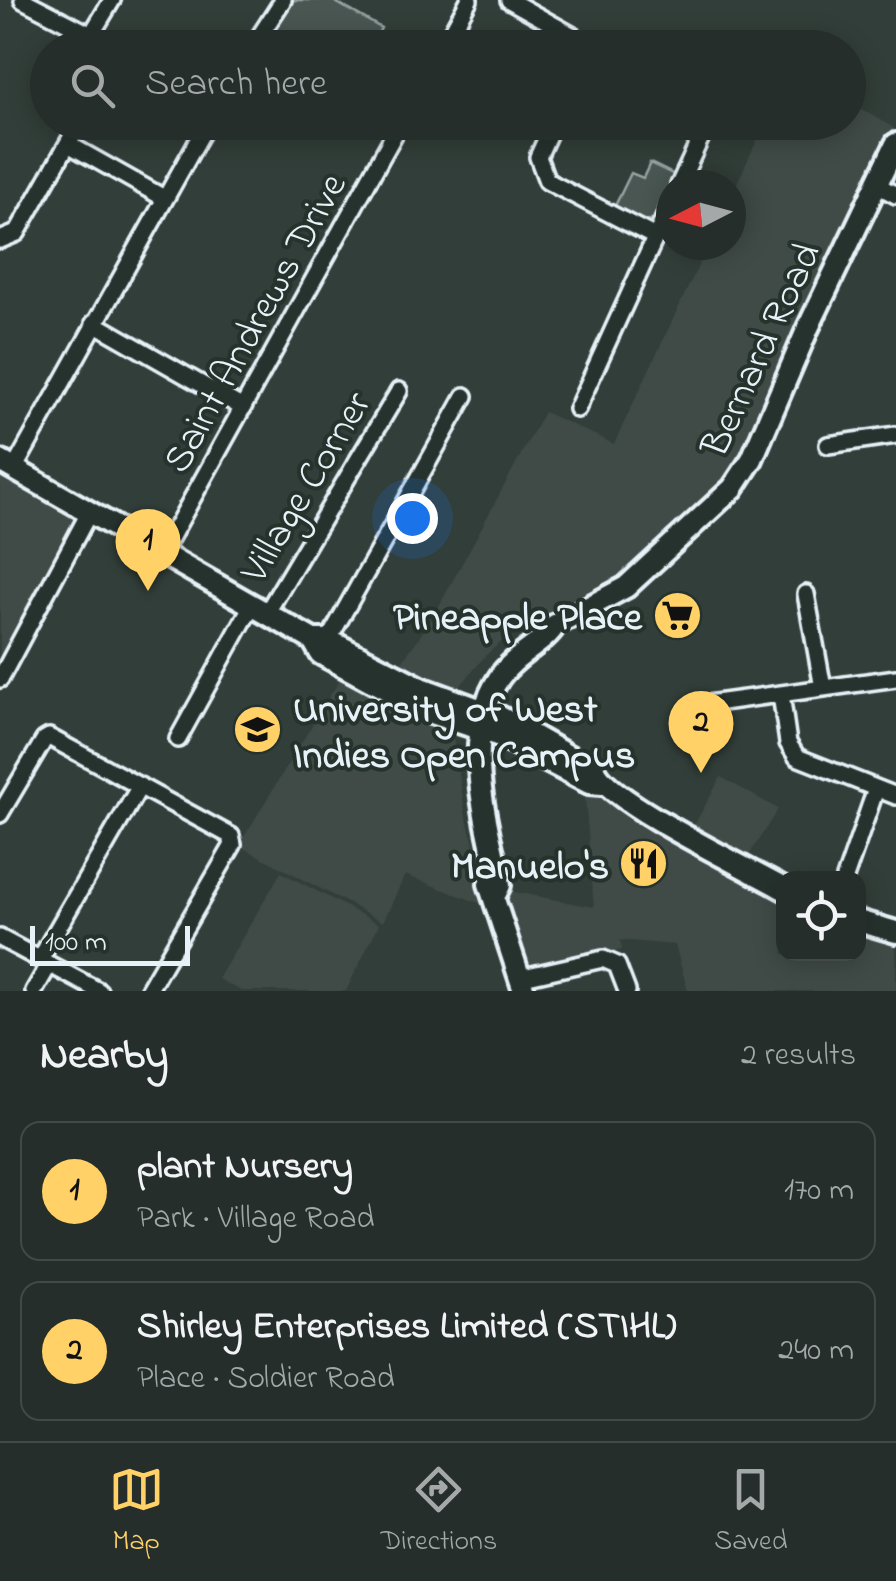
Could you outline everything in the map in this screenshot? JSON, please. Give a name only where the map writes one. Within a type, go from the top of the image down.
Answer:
[{"type":"main road","name":"Bernard Road","points":[[477,717],[484,676],[512,643],[544,623],[554,626],[626,587],[733,488],[752,459],[896,144]]},
{"type":"main road","points":[[7,465],[321,645],[431,713],[477,717],[776,884]]},
{"type":"main road","points":[[477,717],[470,792],[489,886],[496,894],[521,985]]},
{"type":"main road","points":[[866,923],[896,932]]},
{"type":"street","points":[[23,0],[75,30]]},
{"type":"street","points":[[99,30],[112,0]]},
{"type":"street","points":[[264,30],[283,0]]},
{"type":"street","points":[[510,0],[564,30]]},
{"type":"street","points":[[452,30],[465,2]]},
{"type":"street","points":[[0,240],[17,233],[70,140]]},
{"type":"street","points":[[7,465],[94,323],[198,140]]},
{"type":"street","name":"Saint Andrews Drive","points":[[162,553],[392,140]]},
{"type":"street","points":[[546,140],[538,157],[547,181],[656,237],[577,409]]},
{"type":"street","points":[[686,170],[700,140]]},
{"type":"street","points":[[68,144],[164,198]]},
{"type":"street","points":[[876,184],[896,196]]},
{"type":"street","points":[[94,323],[243,408]]},
{"type":"street","name":"Village Corner","points":[[178,739],[399,391]]},
{"type":"street","points":[[321,645],[464,396]]},
{"type":"street","points":[[828,445],[896,435]]},
{"type":"street","points":[[0,679],[89,513]]},
{"type":"street","points":[[806,594],[823,688]]},
{"type":"street","points":[[708,704],[896,678]]},
{"type":"street","points":[[780,694],[788,744],[797,757],[896,796]]},
{"type":"street","points":[[0,814],[46,738],[233,840],[148,991]]},
{"type":"street","points":[[34,991],[44,962],[140,786]]},
{"type":"street","points":[[847,871],[876,789]]},
{"type":"street","points":[[0,938],[99,991]]},
{"type":"street","points":[[521,985],[602,959],[617,965],[627,991]]},
{"type":"shaded area","points":[[293,0],[332,0],[381,28],[380,30],[273,30]]},
{"type":"shaded area","points":[[866,112],[894,128],[743,457],[709,503],[643,559],[590,593],[512,633],[486,655],[452,696],[398,667],[432,619],[544,412],[614,444],[701,260],[746,260],[743,170],[757,140],[866,140]]},
{"type":"shaded area","points":[[650,163],[665,170],[656,170],[656,215],[641,224],[613,210],[631,173],[643,178]]},
{"type":"shaded area","points":[[0,470],[93,524],[0,693]]},
{"type":"shaded area","points":[[345,671],[452,731],[465,812],[492,908],[405,875],[383,922],[239,845]]},
{"type":"shaded area","points":[[721,777],[778,809],[746,860],[693,827]]},
{"type":"shaded area","points":[[584,784],[776,890],[776,961],[866,961],[866,928],[896,935],[896,991],[688,991],[675,945],[620,940],[622,950],[524,971],[504,890],[594,907]]},
{"type":"shaded area","points":[[281,872],[379,924],[346,991],[241,991],[218,979]]},
{"type":"place","name":"plant Nursery","points":[[148,591]]},
{"type":"place","name":"Pineapple Place","points":[[677,615]]},
{"type":"place","name":"University of West Indies Open Campus","points":[[258,730]]},
{"type":"place","name":"Shirley Enterprises Limited (STIHL)","points":[[701,773]]},
{"type":"place","name":"Manuelo's","points":[[644,864]]}]
